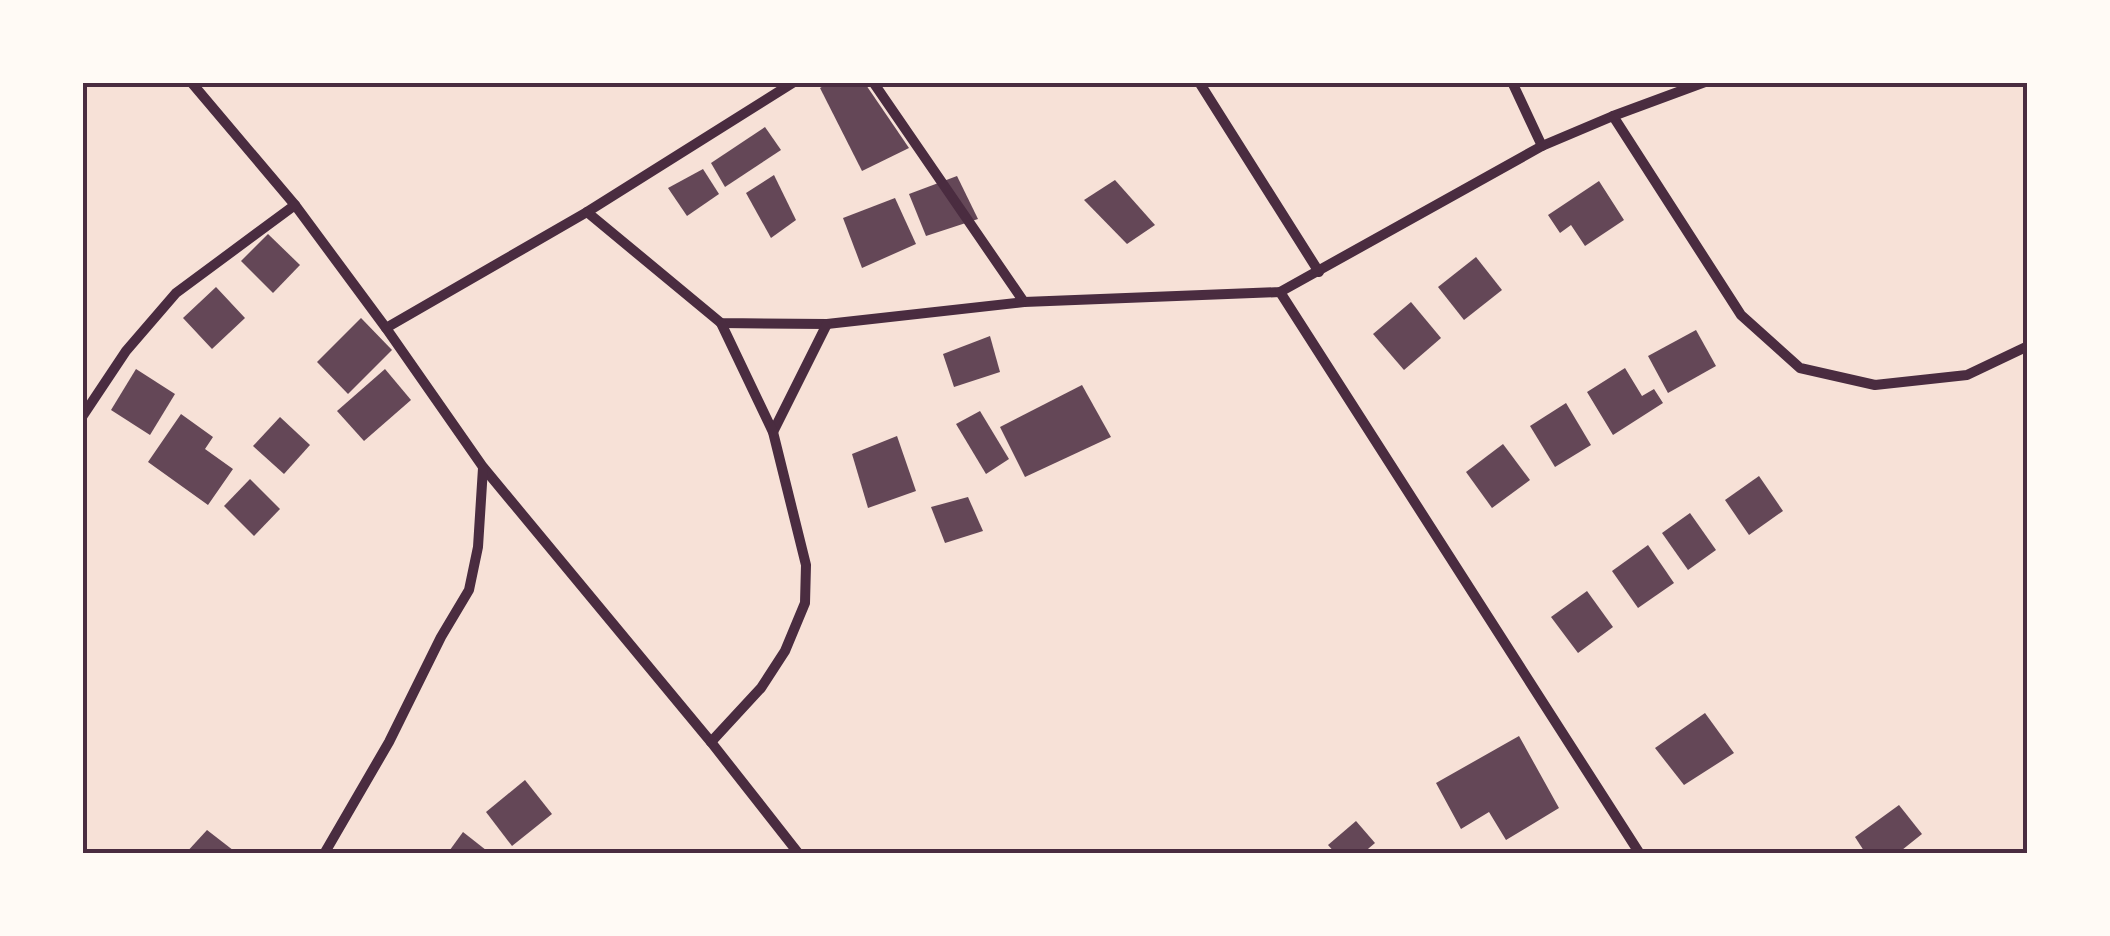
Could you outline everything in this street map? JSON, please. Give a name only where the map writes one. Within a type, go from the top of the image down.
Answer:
[{"type":"street","points":[[190,82],[295,205],[483,467],[799,854]]},
{"type":"street","points":[[386,328],[587,212],[794,82]]},
{"type":"street","points":[[873,82],[1024,302]]},
{"type":"street","points":[[1199,82],[1319,272]]},
{"type":"street","points":[[1512,82],[1542,146]]},
{"type":"street","points":[[721,323],[827,324],[1024,302],[1280,292],[1542,146],[1705,82]]},
{"type":"street","points":[[1614,116],[1741,316],[1800,368],[1875,385],[1966,375],[2028,346]]},
{"type":"street","points":[[82,417],[126,351],[176,292],[295,205]]},
{"type":"street","points":[[587,212],[721,323],[773,432],[806,566],[806,603],[786,650],[761,688],[711,742]]},
{"type":"street","points":[[1280,292],[1640,854]]},
{"type":"street","points":[[773,432],[827,324]]},
{"type":"street","points":[[324,854],[389,742],[469,590],[478,547],[483,467]]},
{"type":"building","points":[[830,82],[864,82],[909,148],[862,171],[820,88]]},
{"type":"building","points":[[765,127],[781,150],[725,187],[711,163]]},
{"type":"building","points":[[703,169],[719,194],[687,216],[668,188]]},
{"type":"building","points":[[774,175],[796,220],[771,238],[746,193]]},
{"type":"building","points":[[957,176],[978,219],[926,236],[909,194]]},
{"type":"building","points":[[1115,180],[1155,225],[1127,244],[1084,200]]},
{"type":"building","points":[[1599,181],[1624,220],[1585,246],[1571,225],[1560,233],[1548,215]]},
{"type":"building","points":[[895,198],[916,244],[862,268],[843,218]]},
{"type":"building","points":[[268,234],[300,265],[273,293],[241,261]]},
{"type":"building","points":[[1476,257],[1502,290],[1464,320],[1438,287]]},
{"type":"building","points":[[216,287],[245,318],[212,349],[183,318]]},
{"type":"building","points":[[1411,302],[1441,338],[1404,370],[1373,334]]},
{"type":"building","points":[[361,318],[392,350],[348,394],[317,362]]},
{"type":"building","points":[[1696,330],[1716,366],[1668,393],[1648,356]]},
{"type":"building","points":[[990,336],[1000,372],[954,387],[943,354]]},
{"type":"building","points":[[1625,368],[1642,396],[1654,389],[1663,403],[1613,435],[1587,392]]},
{"type":"building","points":[[136,369],[175,394],[150,435],[111,410]]},
{"type":"building","points":[[385,369],[411,400],[364,441],[337,411]]},
{"type":"building","points":[[1082,385],[1111,437],[1025,477],[1000,427]]},
{"type":"building","points":[[1566,403],[1591,445],[1555,467],[1530,426]]},
{"type":"building","points":[[980,411],[1009,459],[986,474],[956,424]]},
{"type":"building","points":[[181,414],[213,437],[205,449],[233,469],[208,505],[148,462]]},
{"type":"building","points":[[280,417],[310,445],[284,474],[253,446]]},
{"type":"building","points":[[897,436],[916,491],[868,508],[852,454]]},
{"type":"building","points":[[1503,444],[1530,480],[1492,508],[1466,472]]},
{"type":"building","points":[[1759,476],[1783,511],[1749,535],[1725,500]]},
{"type":"building","points":[[250,479],[280,509],[254,536],[224,506]]},
{"type":"building","points":[[968,497],[983,531],[945,543],[931,507]]},
{"type":"building","points":[[1690,513],[1716,550],[1688,570],[1662,533]]},
{"type":"building","points":[[1648,545],[1674,583],[1638,608],[1612,571]]},
{"type":"building","points":[[1587,591],[1613,627],[1578,653],[1551,617]]},
{"type":"building","points":[[1705,713],[1734,753],[1684,785],[1655,748]]},
{"type":"building","points":[[1519,736],[1559,808],[1506,840],[1489,812],[1461,829],[1436,783]]},
{"type":"building","points":[[525,780],[552,814],[512,846],[486,812]]},
{"type":"building","points":[[1899,805],[1922,834],[1897,854],[1866,854],[1855,837]]},
{"type":"building","points":[[1356,821],[1375,843],[1362,854],[1336,854],[1328,845]]},
{"type":"building","points":[[207,830],[238,854],[185,854]]},
{"type":"building","points":[[463,832],[491,854],[447,854]]}]
